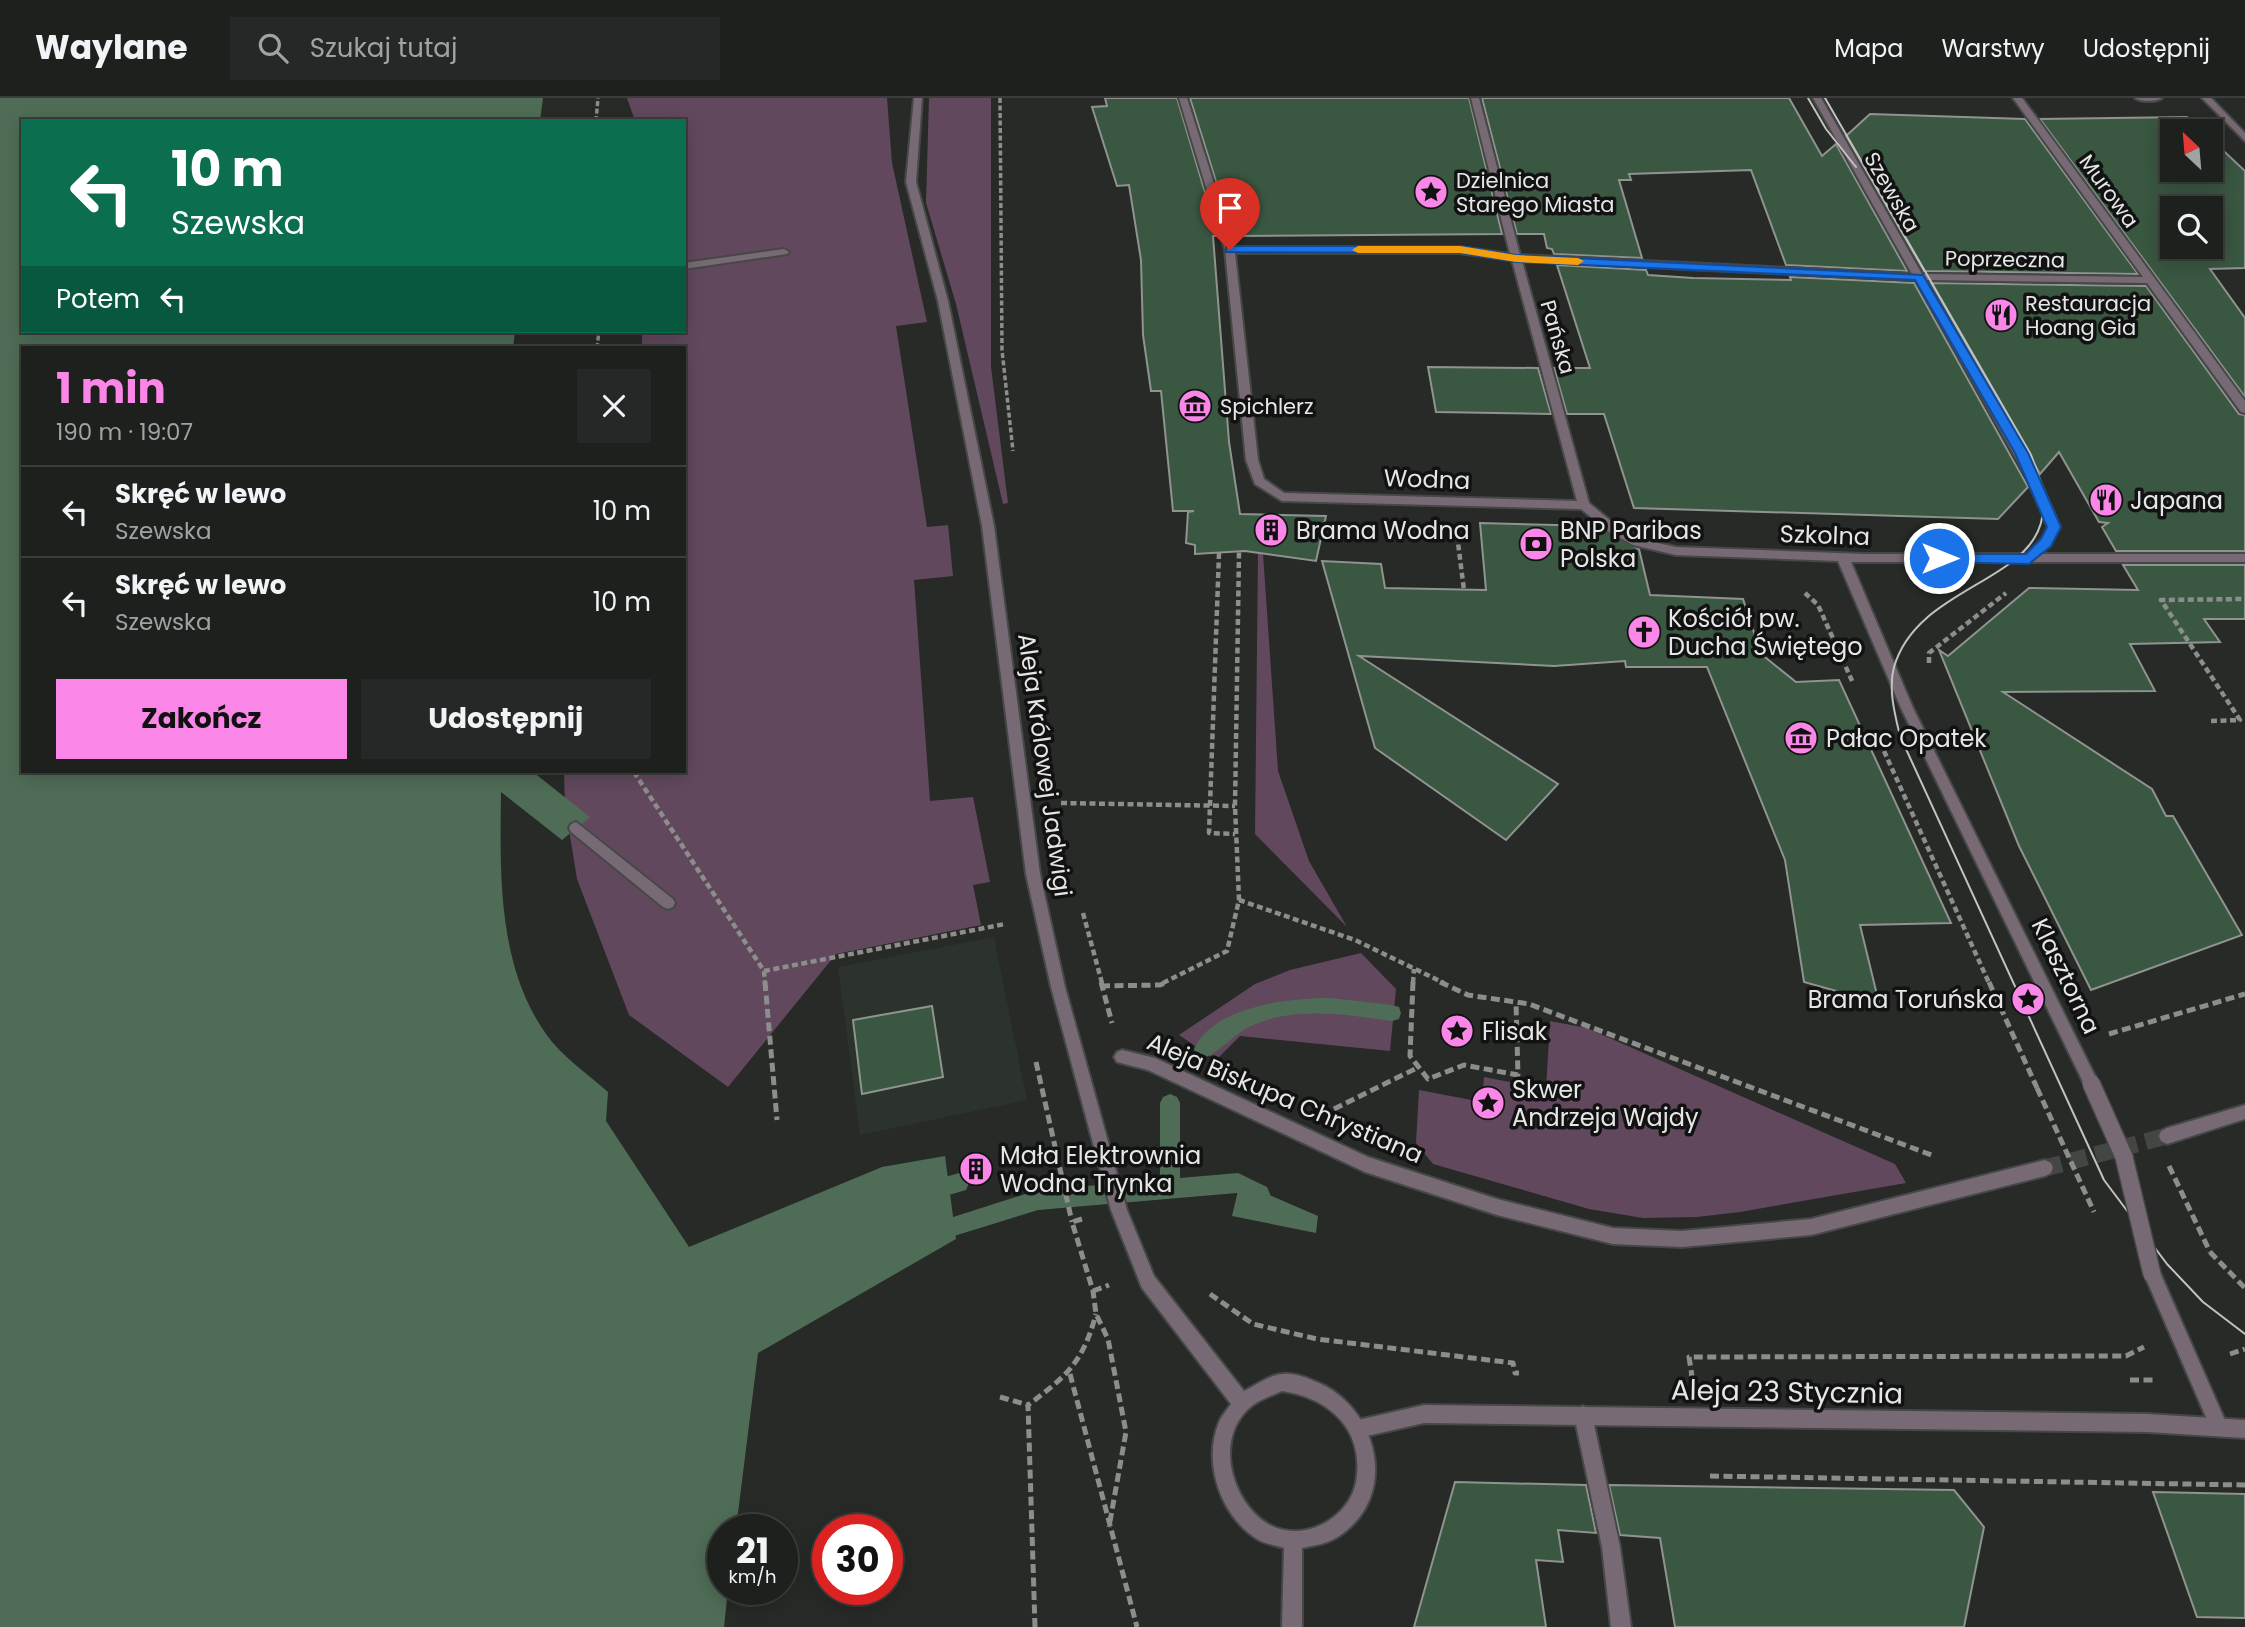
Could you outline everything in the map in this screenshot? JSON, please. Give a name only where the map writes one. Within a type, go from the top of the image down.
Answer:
[{"type":"street","name":"Aleja Królowej Jadwigi","points":[[918,98],[911,182],[943,301],[988,526],[1033,874],[1058,987],[1119,1210],[1148,1282],[1241,1402]]},
{"type":"street","points":[[1183,98],[1230,250]]},
{"type":"street","name":"Pańska","points":[[1475,98],[1584,505]]},
{"type":"street","name":"Szewska","points":[[1817,98],[2021,453],[2045,503],[2054,527],[2046,542],[2029,559]]},
{"type":"street","name":"Murowa","points":[[2017,98],[2245,409]]},
{"type":"street","points":[[2139,98],[2158,98]]},
{"type":"street","points":[[2206,98],[2245,138]]},
{"type":"street","name":"Poprzeczna","points":[[1230,250],[1460,250],[1516,258],[1919,277],[2151,280]]},
{"type":"street","name":"Wodna","points":[[1230,250],[1252,460],[1259,481],[1270,490],[1282,497],[1584,505]]},
{"type":"street","points":[[686,265],[784,252]]},
{"type":"street","name":"Szkolna","points":[[1584,505],[1613,529],[1637,542],[1676,551],[1843,558],[2245,558]]},
{"type":"street","name":"Klasztorna","points":[[1843,558],[1898,686],[2091,1083],[2124,1157],[2152,1275],[2218,1426]]},
{"type":"street","points":[[576,828],[668,903]]},
{"type":"street","name":"Aleja Biskupa Chrystiana","points":[[1122,1057],[1150,1063],[1365,1164],[1497,1207],[1613,1237],[1682,1239],[1811,1227],[2045,1168]]},
{"type":"street","points":[[2167,1136],[2245,1112]]},
{"type":"street","points":[[1281,1382],[1304,1383],[1325,1392],[1344,1408],[1358,1429],[1366,1450],[1362,1496],[1350,1515],[1334,1529],[1314,1539],[1293,1541],[1268,1534],[1246,1519],[1230,1497],[1221,1472],[1219,1446],[1226,1421],[1241,1402],[1259,1388],[1281,1382]]},
{"type":"street","name":"Aleja 23 Stycznia","points":[[1358,1429],[1424,1413],[2218,1426],[2245,1429]]},
{"type":"street","points":[[1583,1415],[1611,1547],[1620,1627]]},
{"type":"street","name":"Aleja 23 Stycznia","points":[[2218,1426],[2245,1417]]},
{"type":"street","points":[[1292,1627],[1293,1541]]},
{"type":"path","points":[[596,119],[598,98]]},
{"type":"path","points":[[1000,98],[1004,256]]},
{"type":"path","points":[[1452,501],[1464,590]]},
{"type":"path","points":[[1101,986],[1160,985],[1227,951],[1239,900],[1235,806],[1239,552]]},
{"type":"path","points":[[1219,553],[1209,833],[1235,834]]},
{"type":"path","points":[[1796,588],[1808,594],[1818,605],[1856,688],[1933,684],[1930,653],[2016,585]]},
{"type":"path","points":[[2211,721],[2240,720],[2161,600],[2245,599]]},
{"type":"path","points":[[1878,738],[2099,1223]]},
{"type":"path","points":[[635,773],[764,971],[777,1120]]},
{"type":"path","points":[[1023,802],[1235,806]]},
{"type":"path","points":[[1239,900],[1355,940],[1468,995],[1529,1004],[2000,1181]]},
{"type":"path","points":[[764,971],[1005,924]]},
{"type":"path","points":[[1414,968],[1410,1056],[1428,1079],[1464,1065],[1518,1074],[1516,1002]]},
{"type":"path","points":[[2115,1032],[2245,994]]},
{"type":"path","points":[[1378,1088],[1419,1067]]},
{"type":"path","points":[[1047,1114],[1072,1222]]},
{"type":"path","points":[[2210,1251],[2245,1287]]},
{"type":"path","points":[[1201,1284],[1253,1324],[1317,1339],[1513,1363],[1515,1373],[1528,1373]]},
{"type":"path","points":[[1093,1291],[1096,1314],[1108,1339],[1126,1432],[1110,1527]]},
{"type":"path","points":[[1028,1405],[1070,1374],[1086,1355],[1096,1314]]},
{"type":"path","points":[[1678,1376],[1692,1376],[1689,1357],[2126,1356],[2139,1352],[2148,1339]]},
{"type":"path","points":[[1070,1374],[1137,1627]]},
{"type":"path","points":[[1000,1397],[1028,1405]]},
{"type":"path","points":[[1028,1405],[1035,1627]]},
{"type":"path","points":[[1710,1476],[2245,1485]]},
{"type":"shaded area","points":[[0,98],[543,98],[540,119],[21,119],[21,333],[515,333],[513,346],[21,346],[21,773],[534,773],[590,817],[562,840],[501,792],[502,886],[510,948],[518,978],[530,1007],[552,1042],[608,1092],[606,1121],[689,1247],[882,1167],[945,1156],[956,1239],[758,1353],[738,1514],[707,1514],[707,1605],[726,1605],[724,1627],[0,1627]]},
{"type":"shaded area","points":[[627,98],[887,98],[892,163],[927,322],[896,326],[927,527],[948,525],[953,576],[914,580],[930,801],[973,797],[990,882],[973,885],[981,925],[836,954],[728,1087],[629,1015],[577,879],[565,805],[564,773],[686,773],[686,346],[642,346],[642,333],[686,333],[686,119],[634,119]]},
{"type":"shaded area","points":[[929,98],[991,98],[991,367],[1008,503],[1003,504],[956,304],[926,203]]},
{"type":"shaded area","points":[[1258,553],[1263,554],[1278,771],[1309,861],[1347,927],[1255,834]]},
{"type":"shaded area","points":[[994,937],[1027,1100],[860,1135],[838,967]]},
{"type":"shaded area","points":[[1361,953],[1396,989],[1390,1051],[1240,1036],[1216,1060],[1179,1035],[1255,984],[1290,970]]},
{"type":"shaded area","name":"Skwer Andrzeja Wajdy","points":[[1550,1021],[1587,1028],[1895,1164],[1906,1183],[1740,1212],[1697,1217],[1643,1218],[1589,1209],[1433,1164],[1416,1143],[1419,1090],[1482,1102],[1484,1077],[1546,1089]]},
{"type":"shaded area","points":[[1241,1178],[1252,1184],[1251,1187],[1318,1216],[1316,1233],[1232,1216]]},
{"type":"building","points":[[1105,98],[1177,98],[1218,236],[1213,236],[1229,442],[1240,514],[1326,516],[1316,561],[1245,551],[1195,554],[1195,545],[1186,543],[1188,512],[1194,511],[1173,511],[1161,391],[1151,391],[1143,335],[1141,260],[1129,185],[1117,186],[1092,107],[1107,106]]},
{"type":"building","points":[[1190,98],[1469,98],[1502,234],[1233,236]]},
{"type":"building","points":[[1482,98],[1789,98],[1822,156],[1836,144],[1907,271],[1786,265],[1751,170],[1629,174],[1631,180],[1619,180],[1642,258],[1554,254],[1552,249],[1547,248],[1544,234],[1517,234]]},
{"type":"building","points":[[1870,114],[2025,119],[2138,274],[1924,271],[1846,136]]},
{"type":"building","points":[[2187,117],[2189,119],[2160,119],[2160,182],[2223,182],[2223,150],[2245,171],[2245,268],[2210,269],[2245,318],[2245,397],[2040,119]]},
{"type":"building","points":[[1557,265],[1646,270],[1648,275],[1693,278],[1791,280],[1790,277],[1914,283],[2028,487],[1998,519],[1634,508],[1604,414],[1567,414],[1554,368],[1590,368]]},
{"type":"building","points":[[1931,283],[2146,286],[2239,414],[2245,415],[2245,551],[2116,551],[2102,527],[2108,523],[2099,522],[2059,452],[2040,474]]},
{"type":"building","points":[[1428,367],[1538,368],[1551,414],[1436,412]]},
{"type":"building","points":[[1480,523],[1597,526],[1639,549],[1650,595],[1743,599],[1761,654],[1796,682],[1839,680],[1951,923],[1860,925],[1879,1003],[1804,982],[1785,860],[1707,667],[1626,667],[1625,661],[1554,666],[1359,656],[1558,784],[1506,840],[1375,748],[1322,561],[1381,564],[1385,588],[1486,590]]},
{"type":"building","points":[[2123,565],[2245,565],[2245,619],[2204,619],[2220,642],[2130,644],[2155,691],[2003,692],[2152,789],[2166,816],[2173,816],[2242,935],[2091,990],[2019,846],[1939,650],[1948,656],[2029,588],[2138,590]]},
{"type":"building","points":[[932,1006],[943,1077],[862,1094],[853,1020]]},
{"type":"building","points":[[1455,1482],[1586,1485],[1596,1533],[1558,1530],[1563,1562],[1536,1560],[1546,1627],[1414,1627]]},
{"type":"building","points":[[1609,1485],[1954,1490],[1984,1527],[1964,1627],[1675,1627],[1660,1538],[1620,1535]]},
{"type":"building","points":[[2153,1492],[2245,1494],[2245,1618],[2197,1617]]},
{"type":"waterway","points":[[1204,1049],[1229,1028],[1266,1012],[1330,1006],[1392,1013]]},
{"type":"waterway","points":[[1170,1103],[1170,1188]]},
{"type":"waterway","points":[[949,1185],[959,1183]]},
{"type":"waterway","points":[[954,1226],[1038,1200],[1238,1183],[1260,1194]]},
{"type":"tunnel","points":[[2045,1168],[2167,1136]]},
{"type":"tram line","points":[[1808,98],[1826,129],[1856,167]]},
{"type":"tram line","points":[[1825,98],[2030,453],[2043,497],[2039,529],[2022,553],[1996,573],[1936,610],[1911,635],[1892,675],[1893,702],[1900,736],[2104,1180],[2167,1264],[2203,1302],[2245,1334]]},
{"type":"slow traffic","points":[[1358,250],[1460,250],[1516,258],[1578,261]]},
{"type":"place","name":"Dzielnica Starego Miasta","points":[[1431,192]]},
{"type":"place","name":"Restauracja Hoang Gia","points":[[2001,315]]},
{"type":"place","name":"Spichlerz","points":[[1195,406]]},
{"type":"place","name":"Japana","points":[[2106,500]]},
{"type":"place","name":"Brama Wodna","points":[[1271,530]]},
{"type":"place","name":"BNP Paribas Polska","points":[[1536,544]]},
{"type":"place","name":"Kościół pw. Ducha Świętego","points":[[1644,632]]},
{"type":"place","name":"Pałac Opatek","points":[[1801,738]]},
{"type":"place","name":"Brama Toruńska","points":[[2028,999]]},
{"type":"place","name":"Flisak","points":[[1457,1031]]},
{"type":"place","name":"Skwer Andrzeja Wajdy","points":[[1488,1103]]},
{"type":"place","name":"Mała Elektrownia Wodna Trynka","points":[[976,1169]]},
{"type":"route","points":[[1230,250],[1460,250],[1516,258],[1919,277],[2021,453],[2054,527],[2046,542],[2029,559],[1939,558]]}]
